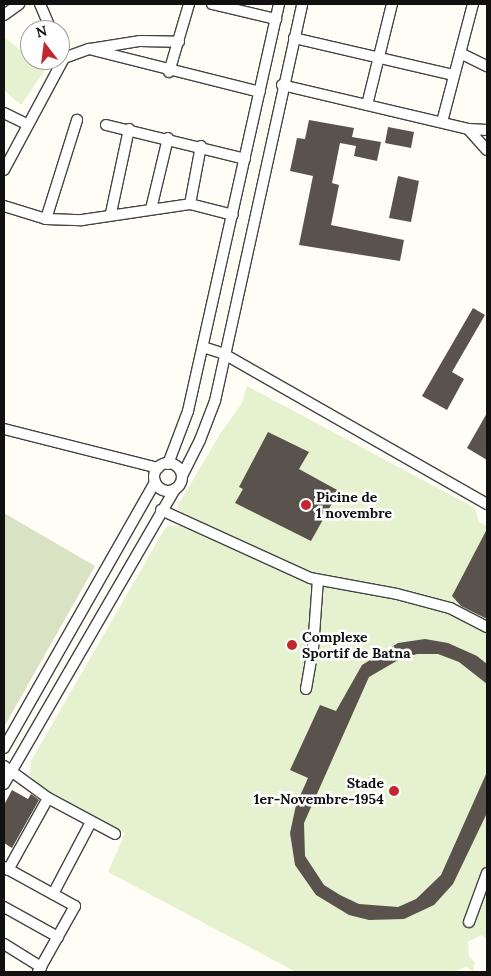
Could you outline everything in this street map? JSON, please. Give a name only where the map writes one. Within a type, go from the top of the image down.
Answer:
[{"type":"street","points":[[4,15],[19,4]]},
{"type":"street","points":[[40,4],[47,20]]},
{"type":"street","points":[[169,72],[189,4]]},
{"type":"street","points":[[212,4],[276,19]]},
{"type":"street","points":[[4,748],[155,482],[188,411],[279,4]]},
{"type":"street","points":[[4,784],[8,768],[175,489],[200,440],[214,400],[282,85],[302,4]]},
{"type":"street","points":[[367,105],[392,4]]},
{"type":"street","points":[[442,122],[473,4]]},
{"type":"street","points":[[294,38],[453,75]]},
{"type":"street","points":[[70,53],[140,41],[179,42]]},
{"type":"street","points":[[89,49],[169,72],[260,92]]},
{"type":"street","points":[[460,53],[487,66]]},
{"type":"street","points":[[4,170],[54,70]]},
{"type":"street","points":[[282,85],[468,129],[487,130]]},
{"type":"street","points":[[4,112],[27,124]]},
{"type":"street","points":[[46,220],[77,120]]},
{"type":"street","points":[[106,125],[201,146],[245,159]]},
{"type":"street","points":[[112,213],[129,129]]},
{"type":"street","points":[[468,129],[487,150]]},
{"type":"street","points":[[151,209],[168,138]]},
{"type":"street","points":[[190,204],[201,146]]},
{"type":"street","points":[[4,206],[46,220],[82,220],[112,213],[190,204],[233,215]]},
{"type":"street","points":[[203,347],[224,354],[487,504]]},
{"type":"street","points":[[4,429],[119,459],[178,468],[182,476]]},
{"type":"street","points":[[155,482],[165,491],[175,489]]},
{"type":"street","points":[[161,510],[318,580],[450,608],[487,627]]},
{"type":"street","points":[[306,689],[313,649],[318,580]]},
{"type":"street","points":[[8,768],[48,798],[115,834]]},
{"type":"street","points":[[4,944],[40,969],[76,909],[53,894],[6,869],[48,798]]},
{"type":"street","points":[[53,894],[91,822]]},
{"type":"street","points":[[469,922],[487,873]]},
{"type":"street","points":[[4,907],[58,937]]},
{"type":"green space","points":[[4,37],[20,50],[20,70],[45,70],[21,105],[4,90]]},
{"type":"green space","name":"Complexe Sportif de Batna","points":[[247,386],[475,508],[479,522],[487,526],[487,939],[481,935],[468,942],[469,957],[475,962],[473,972],[467,967],[451,972],[296,972],[108,872],[125,833],[41,788],[30,776],[31,761],[164,530],[168,526],[179,526],[185,517],[177,507],[220,434],[242,403]]},
{"type":"green space","points":[[4,513],[95,566],[4,727]]},
{"type":"building","points":[[309,120],[354,128],[352,137],[381,142],[377,161],[354,156],[356,146],[340,143],[332,183],[339,185],[331,225],[404,240],[400,261],[299,245],[313,176],[290,171],[297,138],[305,139]]},
{"type":"building","points":[[388,127],[414,132],[411,148],[385,143]]},
{"type":"building","points":[[398,176],[419,181],[411,222],[389,218]]},
{"type":"building","points":[[473,308],[485,315],[452,372],[464,379],[447,410],[422,396]]},
{"type":"building","points":[[487,413],[487,460],[467,448]]},
{"type":"building","points":[[268,432],[309,452],[299,469],[339,491],[311,541],[235,503],[243,489],[239,487]]},
{"type":"building","points":[[487,529],[487,619],[461,606],[452,596]]},
{"type":"building","points":[[425,639],[448,643],[477,656],[487,664],[487,684],[459,662],[438,654],[417,654],[400,659],[369,677],[304,823],[305,856],[324,885],[340,895],[359,904],[398,907],[416,899],[441,875],[487,772],[487,813],[453,884],[434,905],[404,919],[369,920],[349,915],[316,895],[295,865],[290,833],[296,805],[308,778],[290,770],[320,705],[336,711],[362,665],[398,643]]},
{"type":"building","points":[[12,790],[28,799],[31,794],[39,800],[12,848],[4,843],[4,805]]},
{"type":"place","name":"Picine de 1 novembre","points":[[306,505]]},
{"type":"place","name":"Complexe Sportif de Batna","points":[[292,645]]},
{"type":"place","name":"Stade 1er-Novembre-1954","points":[[394,791]]}]
